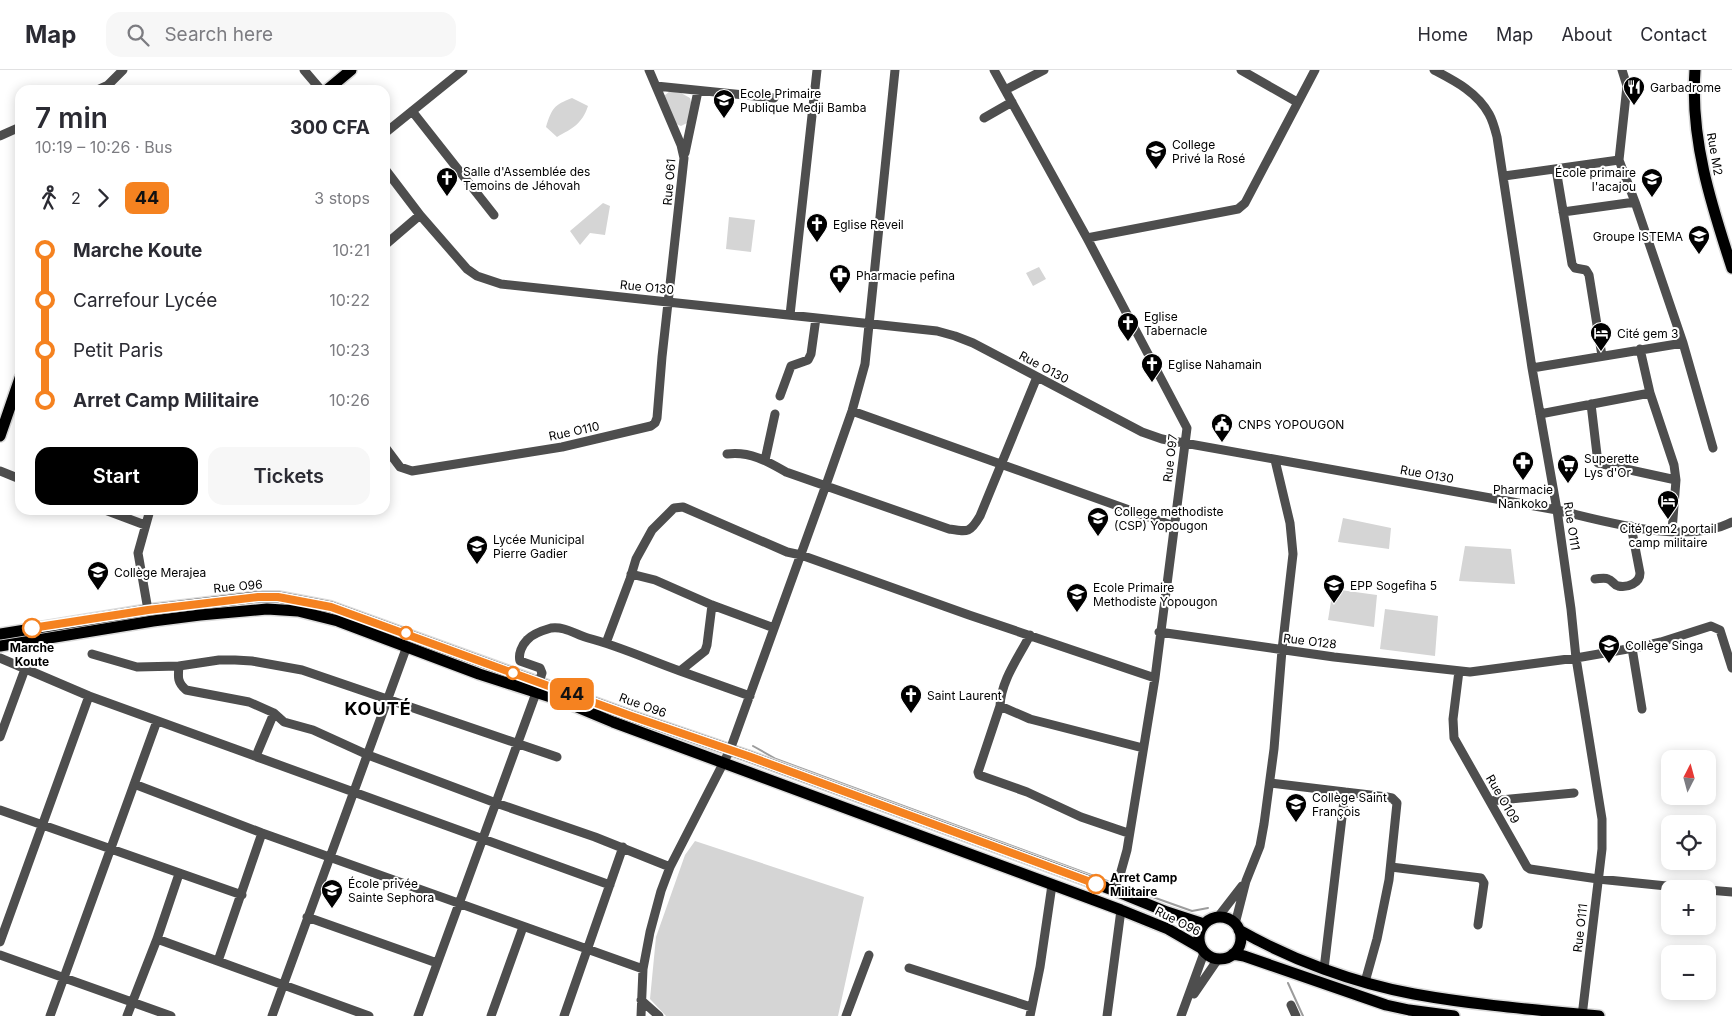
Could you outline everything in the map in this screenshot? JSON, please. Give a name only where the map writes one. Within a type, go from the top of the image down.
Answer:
[{"type":"main road","points":[[333,85],[351,70]]},
{"type":"main road","name":"Rue M2","points":[[1695,70],[1694,105],[1702,168],[1732,268]]},
{"type":"main road","points":[[0,436],[15,392]]},
{"type":"main road","name":"Rue O96","points":[[0,634],[148,610],[258,597],[300,600],[348,612],[725,763],[1121,910],[1168,929],[1203,951]]},
{"type":"main road","name":"Rue O96","points":[[0,646],[153,621],[267,609],[318,615],[407,646],[479,674],[538,687],[730,750],[1204,924]]},
{"type":"main road","points":[[1237,927],[1241,941],[1234,954],[1224,959],[1213,958],[1203,951],[1199,944],[1199,933],[1208,920],[1218,917],[1228,918],[1237,927],[1266,945],[1324,969],[1365,982],[1412,994],[1453,1000],[1599,1016]]},
{"type":"main road","points":[[1234,954],[1386,1005],[1454,1016]]},
{"type":"street","points":[[106,85],[123,70]]},
{"type":"street","points":[[304,70],[317,85]]},
{"type":"street","points":[[390,129],[463,70]]},
{"type":"street","name":"Rue O61","points":[[649,70],[682,145],[684,158],[668,302]]},
{"type":"street","points":[[790,315],[817,70]]},
{"type":"street","points":[[641,1016],[643,969],[655,912],[670,868],[725,763],[852,411],[865,364],[895,70]]},
{"type":"street","name":"Rue O97","points":[[994,70],[1087,238],[1185,423],[1187,434],[1159,632],[1155,678],[1124,864],[1113,890]]},
{"type":"street","points":[[1005,90],[1044,70]]},
{"type":"street","points":[[1241,70],[1298,102]]},
{"type":"street","points":[[1087,238],[1238,209],[1245,203],[1315,70]]},
{"type":"street","name":"Rue O111","points":[[1434,70],[1459,83],[1476,96],[1489,114],[1497,136],[1532,368],[1557,510],[1576,658],[1602,819],[1602,849],[1582,1015]]},
{"type":"street","points":[[1622,70],[1627,86],[1619,160],[1684,343],[1713,448]]},
{"type":"street","points":[[656,86],[774,98]]},
{"type":"street","points":[[684,158],[698,91]]},
{"type":"street","points":[[984,118],[1012,102]]},
{"type":"street","points":[[412,111],[494,215]]},
{"type":"street","points":[[0,136],[15,129]]},
{"type":"street","points":[[1504,176],[1619,160]]},
{"type":"street","points":[[1556,169],[1572,264],[1575,268],[1586,270],[1589,275],[1602,356]]},
{"type":"street","name":"Rue O130","points":[[390,176],[420,215],[468,269],[477,276],[487,280],[520,286],[937,330],[955,336],[1142,432],[1162,439],[1557,510],[1632,526],[1672,531],[1704,531],[1732,522]]},
{"type":"street","points":[[1563,212],[1635,202]]},
{"type":"street","points":[[390,241],[420,215]]},
{"type":"street","name":"Rue O110","points":[[390,453],[400,466],[412,471],[554,448],[651,426],[657,418],[668,302]]},
{"type":"street","points":[[780,396],[792,366],[808,360],[811,354],[816,318]]},
{"type":"street","points":[[1532,368],[1684,343]]},
{"type":"street","points":[[1640,349],[1650,393],[1672,457],[1676,480],[1672,531]]},
{"type":"street","points":[[727,454],[746,453],[765,460],[786,472],[948,529],[965,532],[970,530],[980,516],[1037,377]]},
{"type":"street","points":[[1540,414],[1650,393]]},
{"type":"street","points":[[1591,404],[1598,463],[1676,480]]},
{"type":"street","points":[[852,411],[1174,526]]},
{"type":"street","points":[[765,460],[775,414]]},
{"type":"street","points":[[1237,927],[1246,881],[1260,846],[1270,783],[1293,554],[1292,536],[1275,460]]},
{"type":"street","points":[[0,471],[15,477]]},
{"type":"street","points":[[606,643],[636,559],[654,526],[674,508],[683,507],[787,552],[801,555],[1155,678]]},
{"type":"street","points":[[118,515],[145,525]]},
{"type":"street","points":[[148,515],[138,553],[148,610]]},
{"type":"street","points":[[1596,579],[1609,579],[1617,586],[1628,586],[1637,582],[1640,578],[1632,526]]},
{"type":"street","points":[[632,574],[655,580],[712,605],[774,628]]},
{"type":"street","points":[[680,671],[705,651],[712,605]]},
{"type":"street","name":"Rue O128","points":[[1159,632],[1282,650],[1470,672],[1576,658],[1632,648],[1661,642],[1711,626],[1720,630],[1732,668]]},
{"type":"street","points":[[418,1016],[538,687],[542,673],[540,668],[520,661],[519,657],[522,644],[530,636],[552,628],[571,630],[587,638],[606,643],[750,696]]},
{"type":"street","points":[[1030,635],[1012,666],[979,775],[1026,792],[1082,817],[1128,833]]},
{"type":"street","points":[[272,1016],[407,646]]},
{"type":"street","points":[[1632,648],[1642,709]]},
{"type":"street","points":[[92,654],[137,667],[179,666],[220,660],[260,662],[311,673],[557,758]]},
{"type":"street","points":[[0,658],[89,696],[610,885]]},
{"type":"street","points":[[179,666],[178,680],[180,685],[186,690],[249,702],[274,713],[284,722],[313,730],[368,755],[624,847],[670,868]]},
{"type":"street","points":[[0,737],[25,669]]},
{"type":"street","name":"Rue O109","points":[[1459,671],[1453,719],[1454,738],[1525,864],[1530,869],[1598,880]]},
{"type":"street","points":[[0,942],[89,696]]},
{"type":"street","points":[[1000,706],[1030,719],[1143,748]]},
{"type":"street","points":[[256,756],[274,713]]},
{"type":"street","points":[[50,1016],[157,720]]},
{"type":"street","points":[[1270,783],[1387,796],[1397,803],[1391,867],[1365,982]]},
{"type":"street","points":[[134,784],[262,833],[643,969]]},
{"type":"street","points":[[1324,969],[1345,792]]},
{"type":"street","points":[[1490,801],[1574,793]]},
{"type":"street","points":[[0,810],[242,895]]},
{"type":"street","points":[[218,961],[262,833]]},
{"type":"street","points":[[564,1016],[624,847]]},
{"type":"street","points":[[1391,867],[1481,878],[1484,883],[1478,925]]},
{"type":"street","points":[[127,1016],[157,939],[179,874]]},
{"type":"street","points":[[1598,880],[1661,886]]},
{"type":"street","points":[[1218,917],[1246,881]]},
{"type":"street","points":[[910,968],[1030,1011],[1040,967],[1052,885]]},
{"type":"street","points":[[1716,891],[1732,892]]},
{"type":"street","points":[[1107,1016],[1121,910]]},
{"type":"street","points":[[307,917],[437,963]]},
{"type":"street","points":[[491,1016],[523,927]]},
{"type":"street","points":[[157,939],[282,985],[346,1012],[369,1016]]},
{"type":"street","points":[[1182,1013],[1203,951]]},
{"type":"street","points":[[0,955],[171,1016]]},
{"type":"street","points":[[846,1016],[869,955]]},
{"type":"street","points":[[1182,1013],[1218,959]]},
{"type":"street","points":[[641,1000],[659,1016]]},
{"type":"street","points":[[1291,1005],[1296,1016]]},
{"type":"shaded area","points":[[670,91],[681,93],[690,98],[692,106],[689,122],[681,126],[676,124],[664,96]]},
{"type":"shaded area","points":[[572,98],[588,106],[586,112],[576,125],[557,137],[546,127],[550,115],[557,105]]},
{"type":"shaded area","points":[[603,203],[610,206],[605,235],[590,233],[580,245],[570,231]]},
{"type":"shaded area","points":[[729,217],[755,220],[751,252],[726,249]]},
{"type":"shaded area","points":[[1039,267],[1046,279],[1033,286],[1026,273]]},
{"type":"shaded area","points":[[1343,518],[1391,528],[1389,549],[1338,542]]},
{"type":"shaded area","points":[[1465,546],[1511,549],[1515,584],[1459,581]]},
{"type":"shaded area","points":[[1333,589],[1377,595],[1374,627],[1328,620]]},
{"type":"shaded area","points":[[1385,609],[1438,616],[1435,656],[1380,649]]},
{"type":"shaded area","points":[[695,841],[864,897],[838,1016],[666,1016],[650,999],[656,937],[685,855]]},
{"type":"waterway","points":[[753,746],[776,759],[1113,883]]},
{"type":"waterway","points":[[1119,885],[1192,911],[1208,908]]},
{"type":"waterway","points":[[1288,983],[1303,1016]]},
{"type":"bus line","name":"44","points":[[32,628],[109,615],[258,597],[300,600],[331,607],[631,716],[748,756],[1096,884]]},
{"type":"place","name":"Garbadrome","points":[[1634,106]]},
{"type":"place","name":"Ecole Primaire Publique Medji Bamba","points":[[724,119]]},
{"type":"place","name":"College Privé la Rosé","points":[[1156,170]]},
{"type":"place","name":"Salle d'Assemblée des Temoins de Jéhovah","points":[[447,197]]},
{"type":"place","name":"École primaire l'acajou","points":[[1652,198]]},
{"type":"place","name":"Eglise Reveil","points":[[817,243]]},
{"type":"place","name":"Groupe ISTEMA","points":[[1699,255]]},
{"type":"place","name":"Pharmacie pefina","points":[[840,294]]},
{"type":"place","name":"Eglise Tabernacle","points":[[1128,342]]},
{"type":"place","name":"Cité gem 3","points":[[1601,352]]},
{"type":"place","name":"Eglise Nahamain","points":[[1152,383]]},
{"type":"place","name":"CNPS YOPOUGON","points":[[1222,443]]},
{"type":"place","name":"Pharmacie Nankoko","points":[[1523,481]]},
{"type":"place","name":"Superette Lys d'Or","points":[[1568,484]]},
{"type":"place","name":"Cité gem2 portail camp militaire","points":[[1668,520]]},
{"type":"place","name":"College methodiste (CSP) Yopougon","points":[[1098,537]]},
{"type":"place","name":"Lycée Municipal Pierre Gadier","points":[[477,565]]},
{"type":"place","name":"Collège Merajea","points":[[98,591]]},
{"type":"place","name":"EPP Sogefiha 5","points":[[1334,604]]},
{"type":"place","name":"Ecole Primaire Methodiste Yopougon","points":[[1077,613]]},
{"type":"place","name":"Marche Koute","points":[[32,628]]},
{"type":"place","name":"Collège Singa","points":[[1609,664]]},
{"type":"place","name":"Saint Laurent","points":[[911,714]]},
{"type":"place","name":"Collège Saint François","points":[[1296,823]]},
{"type":"place","name":"Arret Camp Militaire","points":[[1096,884]]},
{"type":"place","name":"École privée Sainte Sephora","points":[[332,909]]},
{"type":"district","name":"KOUTÉ","points":[[378,708]]}]
